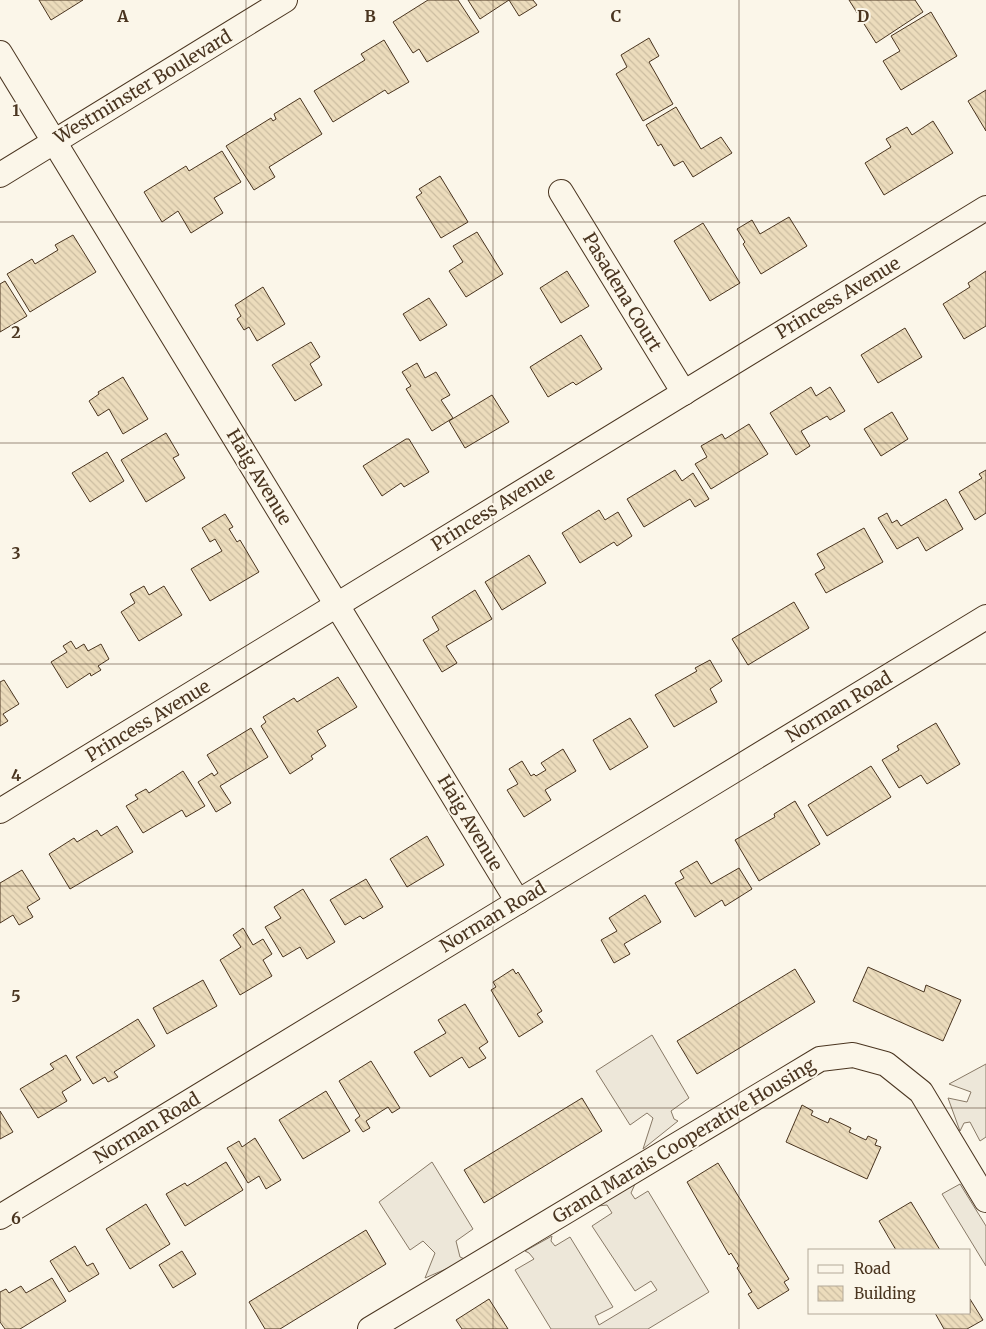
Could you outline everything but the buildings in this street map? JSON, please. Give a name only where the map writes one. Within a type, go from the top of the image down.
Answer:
[{"type":"street","name":"Westminster Boulevard","points":[[0,175],[285,0]]},
{"type":"street","name":"Haig Avenue","points":[[0,53],[518,902]]},
{"type":"street","name":"Pasadena Court","points":[[561,192],[684,393]]},
{"type":"street","name":"Princess Avenue","points":[[0,811],[986,208]]},
{"type":"street","name":"Norman Road","points":[[0,1217],[986,617]]},
{"type":"street","name":"Grand Marais Cooperative Housing","points":[[370,1329],[820,1059],[853,1055],[886,1064],[921,1092],[986,1200]]},
{"type":"shaded area","points":[[652,1035],[689,1098],[671,1111],[674,1119],[678,1121],[643,1149],[653,1118],[647,1113],[630,1125],[596,1071]]},
{"type":"shaded area","points":[[986,1064],[986,1137],[980,1141],[970,1122],[964,1123],[960,1131],[948,1098],[967,1102],[971,1092],[949,1084]]},
{"type":"shaded area","points":[[432,1162],[473,1229],[456,1241],[460,1257],[467,1260],[425,1278],[435,1253],[423,1241],[410,1250],[379,1202]]},
{"type":"shaded area","points":[[635,1184],[631,1193],[635,1199],[648,1191],[709,1292],[648,1329],[551,1329],[515,1270],[534,1259],[525,1251],[552,1236],[551,1241],[555,1246],[570,1237],[613,1307],[595,1316],[599,1325],[657,1290],[651,1281],[635,1291],[592,1226],[612,1213],[607,1205],[598,1206]]},
{"type":"shaded area","points":[[960,1184],[986,1226],[986,1266],[942,1194]]}]
